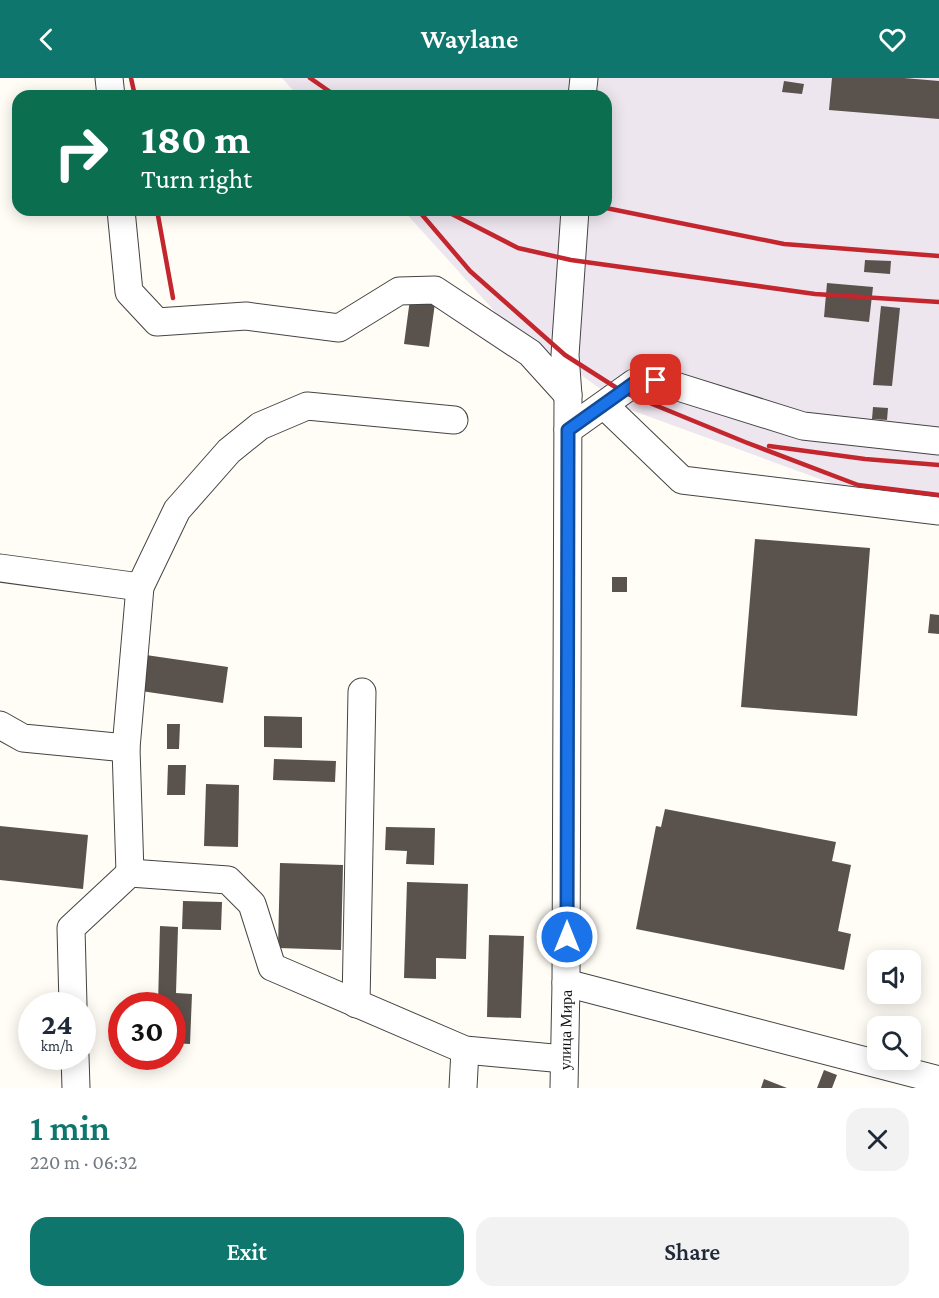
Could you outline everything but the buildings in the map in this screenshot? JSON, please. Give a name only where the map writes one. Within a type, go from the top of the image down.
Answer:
[{"type":"street","points":[[122,216],[129,292],[157,322],[246,316],[339,328],[399,291],[435,290],[531,353],[568,395]]},
{"type":"street","name":"улица Мира","points":[[564,1088],[568,430],[565,355],[575,216]]},
{"type":"street","points":[[568,430],[634,383],[656,380],[803,426],[939,441]]},
{"type":"street","points":[[604,405],[682,480],[939,510]]},
{"type":"street","points":[[130,873],[126,748],[140,587],[177,510],[229,451],[260,426],[307,406],[454,420]]},
{"type":"street","points":[[0,567],[140,587]]},
{"type":"street","points":[[356,1004],[362,692]]},
{"type":"street","points":[[0,725],[23,738],[126,748]]},
{"type":"street","points":[[73,992],[71,928],[130,873],[228,880],[252,904],[272,967],[465,1050],[564,1059]]},
{"type":"street","points":[[566,983],[939,1080]]},
{"type":"street","points":[[463,1088],[465,1050]]},
{"type":"street","points":[[75,1070],[76,1088]]},
{"type":"shaded area","points":[[282,78],[939,78],[939,505],[861,494],[628,409],[497,314],[408,216],[612,216],[612,90],[293,90]]},
{"type":"railway","points":[[131,78],[134,90]]},
{"type":"railway","points":[[310,78],[327,90]]},
{"type":"railway","points":[[612,209],[784,244],[939,256]]},
{"type":"railway","points":[[158,216],[173,298]]},
{"type":"railway","points":[[423,216],[470,271],[565,355],[623,392],[858,485],[939,495]]},
{"type":"railway","points":[[456,216],[518,248],[571,260],[815,294],[939,302]]},
{"type":"railway","points":[[769,446],[865,459],[939,465]]},
{"type":"route","points":[[567,937],[568,430],[634,383],[656,380]]}]
